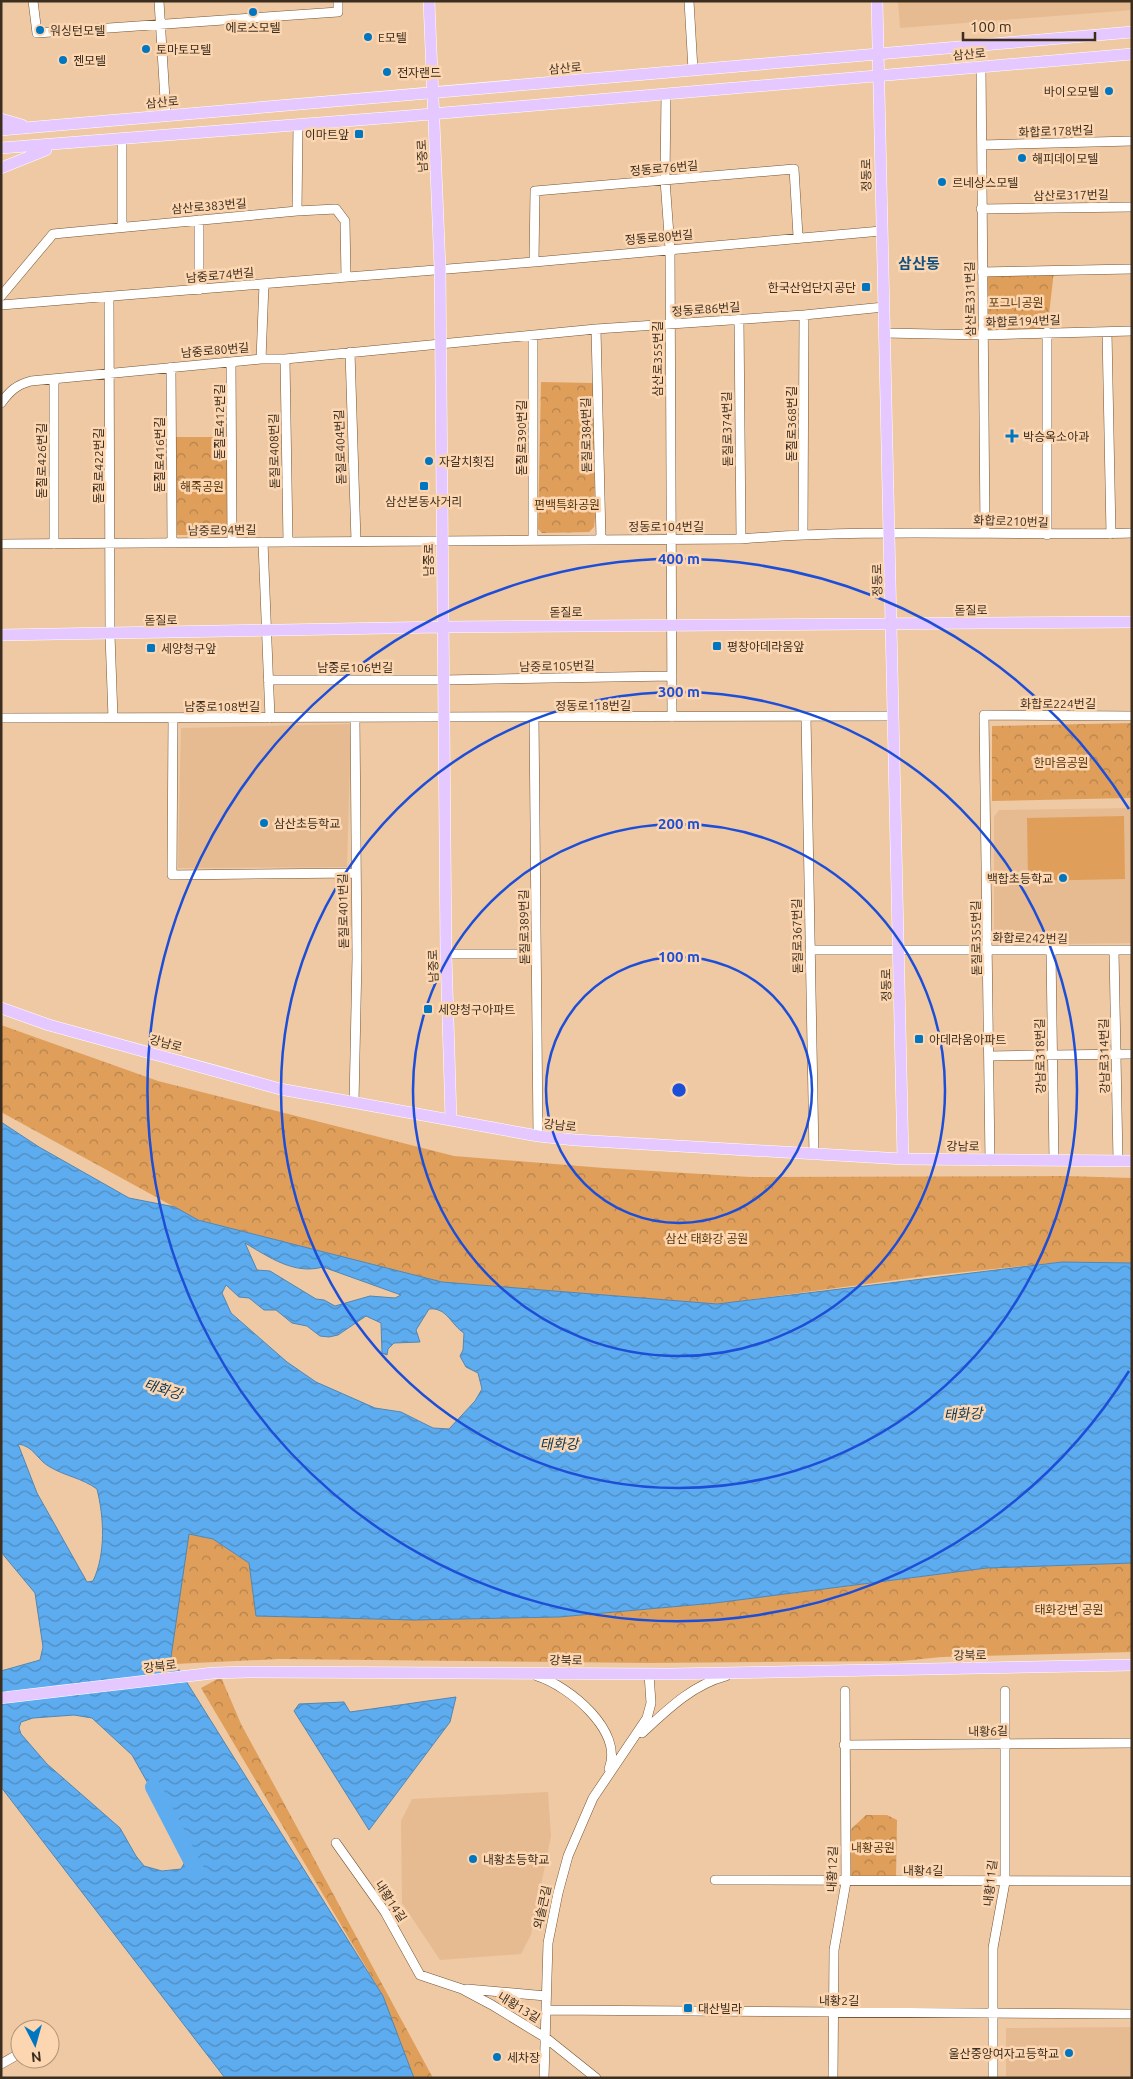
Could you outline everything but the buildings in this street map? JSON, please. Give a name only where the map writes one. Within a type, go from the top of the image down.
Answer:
[{"type":"main road","name":"남중로","points":[[429,1],[440,268],[446,954],[451,1119]]},
{"type":"main road","name":"정동로","points":[[876,1],[903,1158]]},
{"type":"main road","name":"삼산로","points":[[1,130],[1132,32]]},
{"type":"main road","name":"삼산로","points":[[1,148],[122,140],[1132,54]]},
{"type":"main road","points":[[1,119],[39,126]]},
{"type":"main road","points":[[1,168],[40,152],[86,142]]},
{"type":"main road","name":"돋질로","points":[[1,635],[110,635],[442,627],[1132,622]]},
{"type":"main road","name":"강남로","points":[[1,1008],[48,1025],[280,1089],[538,1136],[814,1155],[990,1160],[1132,1161]]},
{"type":"main road","points":[[1,1013],[48,1025]]},
{"type":"main road","name":"강북로","points":[[1,1698],[213,1673],[649,1674],[1132,1665]]},
{"type":"street","points":[[33,1],[37,33],[338,12],[338,1]]},
{"type":"street","points":[[159,1],[166,116]]},
{"type":"street","points":[[689,1],[693,70]]},
{"type":"street","name":"삼산로331번길","points":[[981,67],[985,532]]},
{"type":"street","name":"삼산로355번길","points":[[666,94],[665,180],[670,249],[668,324],[672,717]]},
{"type":"street","points":[[297,211],[298,124]]},
{"type":"street","points":[[122,140],[122,227]]},
{"type":"street","name":"화합로178번길","points":[[982,145],[1132,141]]},
{"type":"street","name":"정동로76번길","points":[[534,262],[535,191],[794,169],[798,236]]},
{"type":"street","name":"삼산로317번길","points":[[982,209],[1132,207]]},
{"type":"street","name":"삼산로383번길","points":[[1,296],[53,234],[297,211],[336,209],[344,221],[346,277]]},
{"type":"street","points":[[199,220],[199,290]]},
{"type":"street","name":"정동로80번길","points":[[440,268],[534,262],[798,236],[881,231]]},
{"type":"street","name":"남중로74번길","points":[[1,305],[109,298],[440,268]]},
{"type":"street","points":[[982,272],[1132,269]]},
{"type":"street","points":[[261,359],[264,284]]},
{"type":"street","name":"돋질로422번길","points":[[109,298],[110,635],[113,718]]},
{"type":"street","name":"정동로86번길","points":[[440,344],[884,307]]},
{"type":"street","name":"돋질로368번길","points":[[803,534],[804,315]]},
{"type":"street","name":"돋질로374번길","points":[[739,319],[741,539]]},
{"type":"street","name":"돋질로384번길","points":[[596,330],[601,539]]},
{"type":"street","name":"화합로194번길","points":[[885,333],[983,335],[1132,331]]},
{"type":"street","points":[[1046,332],[1047,535]]},
{"type":"street","points":[[1107,332],[1112,534]]},
{"type":"street","name":"돋질로390번길","points":[[533,336],[533,540]]},
{"type":"street","name":"남중로80번길","points":[[1,403],[11,390],[19,384],[54,379],[440,344]]},
{"type":"street","name":"돋질로404번길","points":[[350,352],[356,541]]},
{"type":"street","name":"돋질로408번길","points":[[285,359],[288,542]]},
{"type":"street","name":"돋질로412번길","points":[[231,362],[232,542]]},
{"type":"street","name":"돋질로416번길","points":[[171,367],[172,543]]},
{"type":"street","name":"돋질로426번길","points":[[54,379],[54,544]]},
{"type":"street","name":"화합로210번길","points":[[889,533],[985,532],[1047,535],[1132,533]]},
{"type":"street","name":"정동로104번길","points":[[442,540],[741,539],[803,534],[889,533]]},
{"type":"street","name":"남중로94번길","points":[[1,544],[442,540]]},
{"type":"street","points":[[263,542],[265,631],[270,718]]},
{"type":"street","name":"남중로105번길","points":[[443,680],[672,676]]},
{"type":"street","name":"남중로106번길","points":[[268,680],[443,680]]},
{"type":"street","name":"화합로224번길","points":[[984,715],[1132,716]]},
{"type":"street","name":"돋질로355번길","points":[[984,715],[990,1160]]},
{"type":"street","name":"돋질로367번길","points":[[806,716],[814,1155]]},
{"type":"street","name":"정동로118번길","points":[[443,718],[893,716]]},
{"type":"street","name":"남중로108번길","points":[[1,718],[443,718]]},
{"type":"street","points":[[173,718],[172,875],[355,873]]},
{"type":"street","name":"돋질로401번길","points":[[354,1103],[356,958],[355,718]]},
{"type":"street","name":"돋질로389번길","points":[[534,718],[538,1136]]},
{"type":"street","name":"화합로242번길","points":[[810,950],[1132,950]]},
{"type":"street","name":"강남로318번길","points":[[1051,951],[1054,1161]]},
{"type":"street","name":"강남로314번길","points":[[1114,951],[1118,1161]]},
{"type":"street","points":[[446,954],[536,954]]},
{"type":"street","points":[[989,1056],[1132,1054]]},
{"type":"street","points":[[527,1673],[554,1682],[567,1690],[590,1711],[612,1748],[612,1757],[607,1775]]},
{"type":"street","points":[[633,1741],[690,1693],[711,1680],[737,1673]]},
{"type":"street","name":"외솔큰길","points":[[544,2078],[548,1943],[558,1893],[581,1824],[593,1798],[648,1718],[650,1709],[649,1674]]},
{"type":"street","name":"내황12길","points":[[833,2078],[834,1950],[846,1882],[845,1691]]},
{"type":"street","name":"내황11길","points":[[993,2078],[993,1948],[1005,1882],[1005,1691]]},
{"type":"street","name":"내황6길","points":[[844,1745],[1132,1742]]},
{"type":"street","name":"내황14길","points":[[336,1843],[385,1912],[420,1975]]},
{"type":"street","name":"내황4길","points":[[715,1880],[846,1882],[1132,1881]]},
{"type":"street","name":"내황13길","points":[[420,1975],[462,1989],[546,2038],[596,2078]]},
{"type":"street","points":[[462,1989],[546,1996]]},
{"type":"street","name":"내황2길","points":[[546,2010],[1132,2014]]},
{"type":"shaded area","points":[[898,1],[1132,1],[1132,10],[900,28]]},
{"type":"shaded area","name":"삼산초등학교","points":[[351,724],[347,867],[178,868],[181,728]]},
{"type":"shaded area","name":"백합초등학교","points":[[1132,808],[1132,943],[998,945],[994,940],[994,817],[999,810]]},
{"type":"shaded area","name":"내황초등학교","points":[[548,1792],[551,1836],[531,1935],[521,1954],[440,1960],[402,1903],[401,1821],[412,1799]]},
{"type":"shaded area","name":"울산중앙여자고등학교","points":[[1132,2027],[1132,2078],[1006,2078],[1006,2028]]},
{"type":"green space","name":"포그니공원","points":[[1054,271],[1047,332],[983,335],[982,272]]},
{"type":"green space","name":"편백특화공원","points":[[541,382],[593,383],[595,517],[594,527],[589,532],[542,533],[538,529]]},
{"type":"green space","name":"해죽공원","points":[[175,437],[227,437],[228,535],[176,535]]},
{"type":"green space","name":"한마음공원","points":[[1132,723],[1132,798],[992,801],[992,726]]},
{"type":"green space","points":[[1124,816],[1125,879],[1028,881],[1027,818]]},
{"type":"green space","name":"삼산 태화강 공원","points":[[1,1025],[158,1081],[454,1156],[750,1177],[1066,1176],[1132,1178],[1132,1263],[1062,1262],[926,1276],[717,1304],[442,1282],[198,1220],[1,1112]]},
{"type":"green space","name":"태화강변 공원","points":[[188,1534],[213,1539],[249,1563],[256,1616],[414,1620],[559,1617],[715,1603],[987,1568],[1132,1563],[1132,1652],[942,1657],[902,1661],[648,1663],[279,1659],[175,1664],[171,1657]]},
{"type":"green space","points":[[221,1677],[241,1724],[433,2078],[410,2078],[383,1996],[201,1688]]},
{"type":"green space","name":"내황공원","points":[[866,1815],[887,1815],[897,1820],[896,1878],[850,1877],[851,1829]]},
{"type":"water","name":"태화강","points":[[1,1122],[39,1147],[129,1198],[175,1207],[198,1220],[442,1282],[717,1304],[1062,1262],[1132,1263],[1132,1563],[987,1568],[715,1603],[559,1617],[414,1620],[256,1616],[249,1563],[213,1539],[189,1534],[171,1657],[383,1996],[414,2078],[225,2078],[1,1787],[1,1671],[40,1660],[43,1647],[35,1593],[1,1552]],"holes":[[[245,1243],[273,1259],[292,1267],[302,1269],[323,1267],[401,1295],[395,1298],[370,1296],[335,1306],[324,1300],[316,1299],[270,1271],[257,1270]],[[226,1285],[239,1297],[249,1298],[264,1310],[276,1310],[292,1323],[307,1326],[320,1336],[338,1335],[366,1316],[381,1323],[382,1353],[387,1355],[388,1349],[394,1343],[420,1342],[416,1330],[429,1309],[435,1309],[445,1314],[464,1333],[463,1350],[460,1356],[466,1367],[478,1373],[482,1389],[475,1401],[449,1429],[433,1428],[401,1412],[375,1408],[316,1382],[287,1362],[231,1313],[222,1293]],[[18,1444],[28,1447],[50,1467],[97,1489],[101,1511],[102,1547],[93,1581],[87,1582],[37,1493]],[[74,1715],[92,1718],[132,1755],[159,1803],[174,1813],[187,1838],[187,1858],[181,1869],[162,1871],[144,1866],[120,1828],[47,1764],[21,1734],[19,1728],[21,1722],[33,1718]]]},
{"type":"water","points":[[456,1697],[450,1722],[369,1830],[294,1711],[299,1704],[344,1702],[350,1712]]},
{"type":"waterway","points":[[153,1787],[197,1872]]},
{"type":"place","name":"에로스모텔","points":[[253,12]]},
{"type":"place","name":"워싱턴모텔","points":[[40,30]]},
{"type":"place","name":"E모텔","points":[[368,37]]},
{"type":"place","name":"토마토모텔","points":[[146,49]]},
{"type":"place","name":"젠모텔","points":[[63,60]]},
{"type":"place","name":"전자랜드","points":[[387,72]]},
{"type":"place","name":"바이오모텔","points":[[1109,91]]},
{"type":"place","name":"이마트앞","points":[[359,134]]},
{"type":"place","name":"해피데이모텔","points":[[1022,158]]},
{"type":"place","name":"르네상스모텔","points":[[942,182]]},
{"type":"place","name":"한국산업단지공단","points":[[866,287]]},
{"type":"place","name":"박승옥소아과","points":[[1012,436]]},
{"type":"place","name":"자갈치횟집","points":[[429,461]]},
{"type":"place","name":"삼산본동사거리","points":[[424,486]]},
{"type":"place","name":"평창아데라움앞","points":[[717,646]]},
{"type":"place","name":"세양청구앞","points":[[151,648]]},
{"type":"place","name":"삼산초등학교","points":[[264,823]]},
{"type":"place","name":"백합초등학교","points":[[1063,878]]},
{"type":"place","name":"세양청구아파트","points":[[428,1009]]},
{"type":"place","name":"아데라움아파트","points":[[919,1039]]},
{"type":"place","name":"내황초등학교","points":[[473,1859]]},
{"type":"place","name":"대산빌라","points":[[688,2008]]},
{"type":"place","name":"울산중앙여자고등학교","points":[[1069,2053]]},
{"type":"place","name":"세차장","points":[[497,2057]]},
{"type":"district","name":"삼산동","points":[[919,263]]}]
